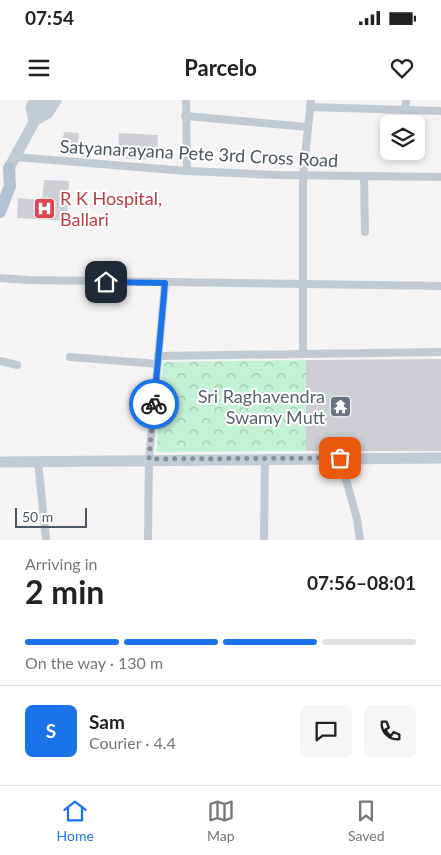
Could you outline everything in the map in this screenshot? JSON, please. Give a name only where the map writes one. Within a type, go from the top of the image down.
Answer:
[{"type":"main road","points":[[0,179],[12,162]]},
{"type":"main road","points":[[0,212],[10,186],[12,162]]},
{"type":"street","points":[[34,121],[31,108],[35,100]]},
{"type":"street","points":[[12,162],[46,100]]},
{"type":"street","points":[[34,121],[48,113],[56,100]]},
{"type":"street","points":[[186,100],[187,171]]},
{"type":"street","points":[[405,110],[406,100]]},
{"type":"street","points":[[303,354],[303,176],[310,104],[441,111]]},
{"type":"street","points":[[185,116],[308,127]]},
{"type":"street","name":"Satyanarayana Pete 3rd Cross Road","points":[[12,162],[303,176],[441,177]]},
{"type":"street","points":[[364,176],[365,232]]},
{"type":"street","points":[[0,278],[165,283],[441,286]]},
{"type":"street","points":[[148,540],[149,459],[165,283]]},
{"type":"street","points":[[70,357],[158,360],[303,354],[441,352]]},
{"type":"street","points":[[0,362],[17,365]]},
{"type":"street","points":[[264,458],[264,540]]},
{"type":"street","points":[[340,458],[357,519],[360,540]]},
{"type":"street","points":[[0,462],[149,459],[441,458]]},
{"type":"street","points":[[38,461],[46,540]]},
{"type":"green space","points":[[306,360],[306,451],[156,452],[163,362]]},
{"type":"building","points":[[64,132],[79,133],[76,155],[61,153]]},
{"type":"building","points":[[119,133],[158,135],[157,160],[118,158]]},
{"type":"building","points":[[44,180],[69,181],[67,221],[17,218],[18,198],[42,200]]},
{"type":"building","points":[[441,359],[441,451],[306,451],[306,360]]},
{"type":"way so far","points":[[154,404],[149,459],[340,458]]},
{"type":"place","name":"R K Hospital, Ballari","points":[[44,208]]},
{"type":"place","name":"Sri Raghavendra Swamy Mutt","points":[[341,406]]},
{"type":"route","points":[[106,282],[165,283],[154,404]]}]
